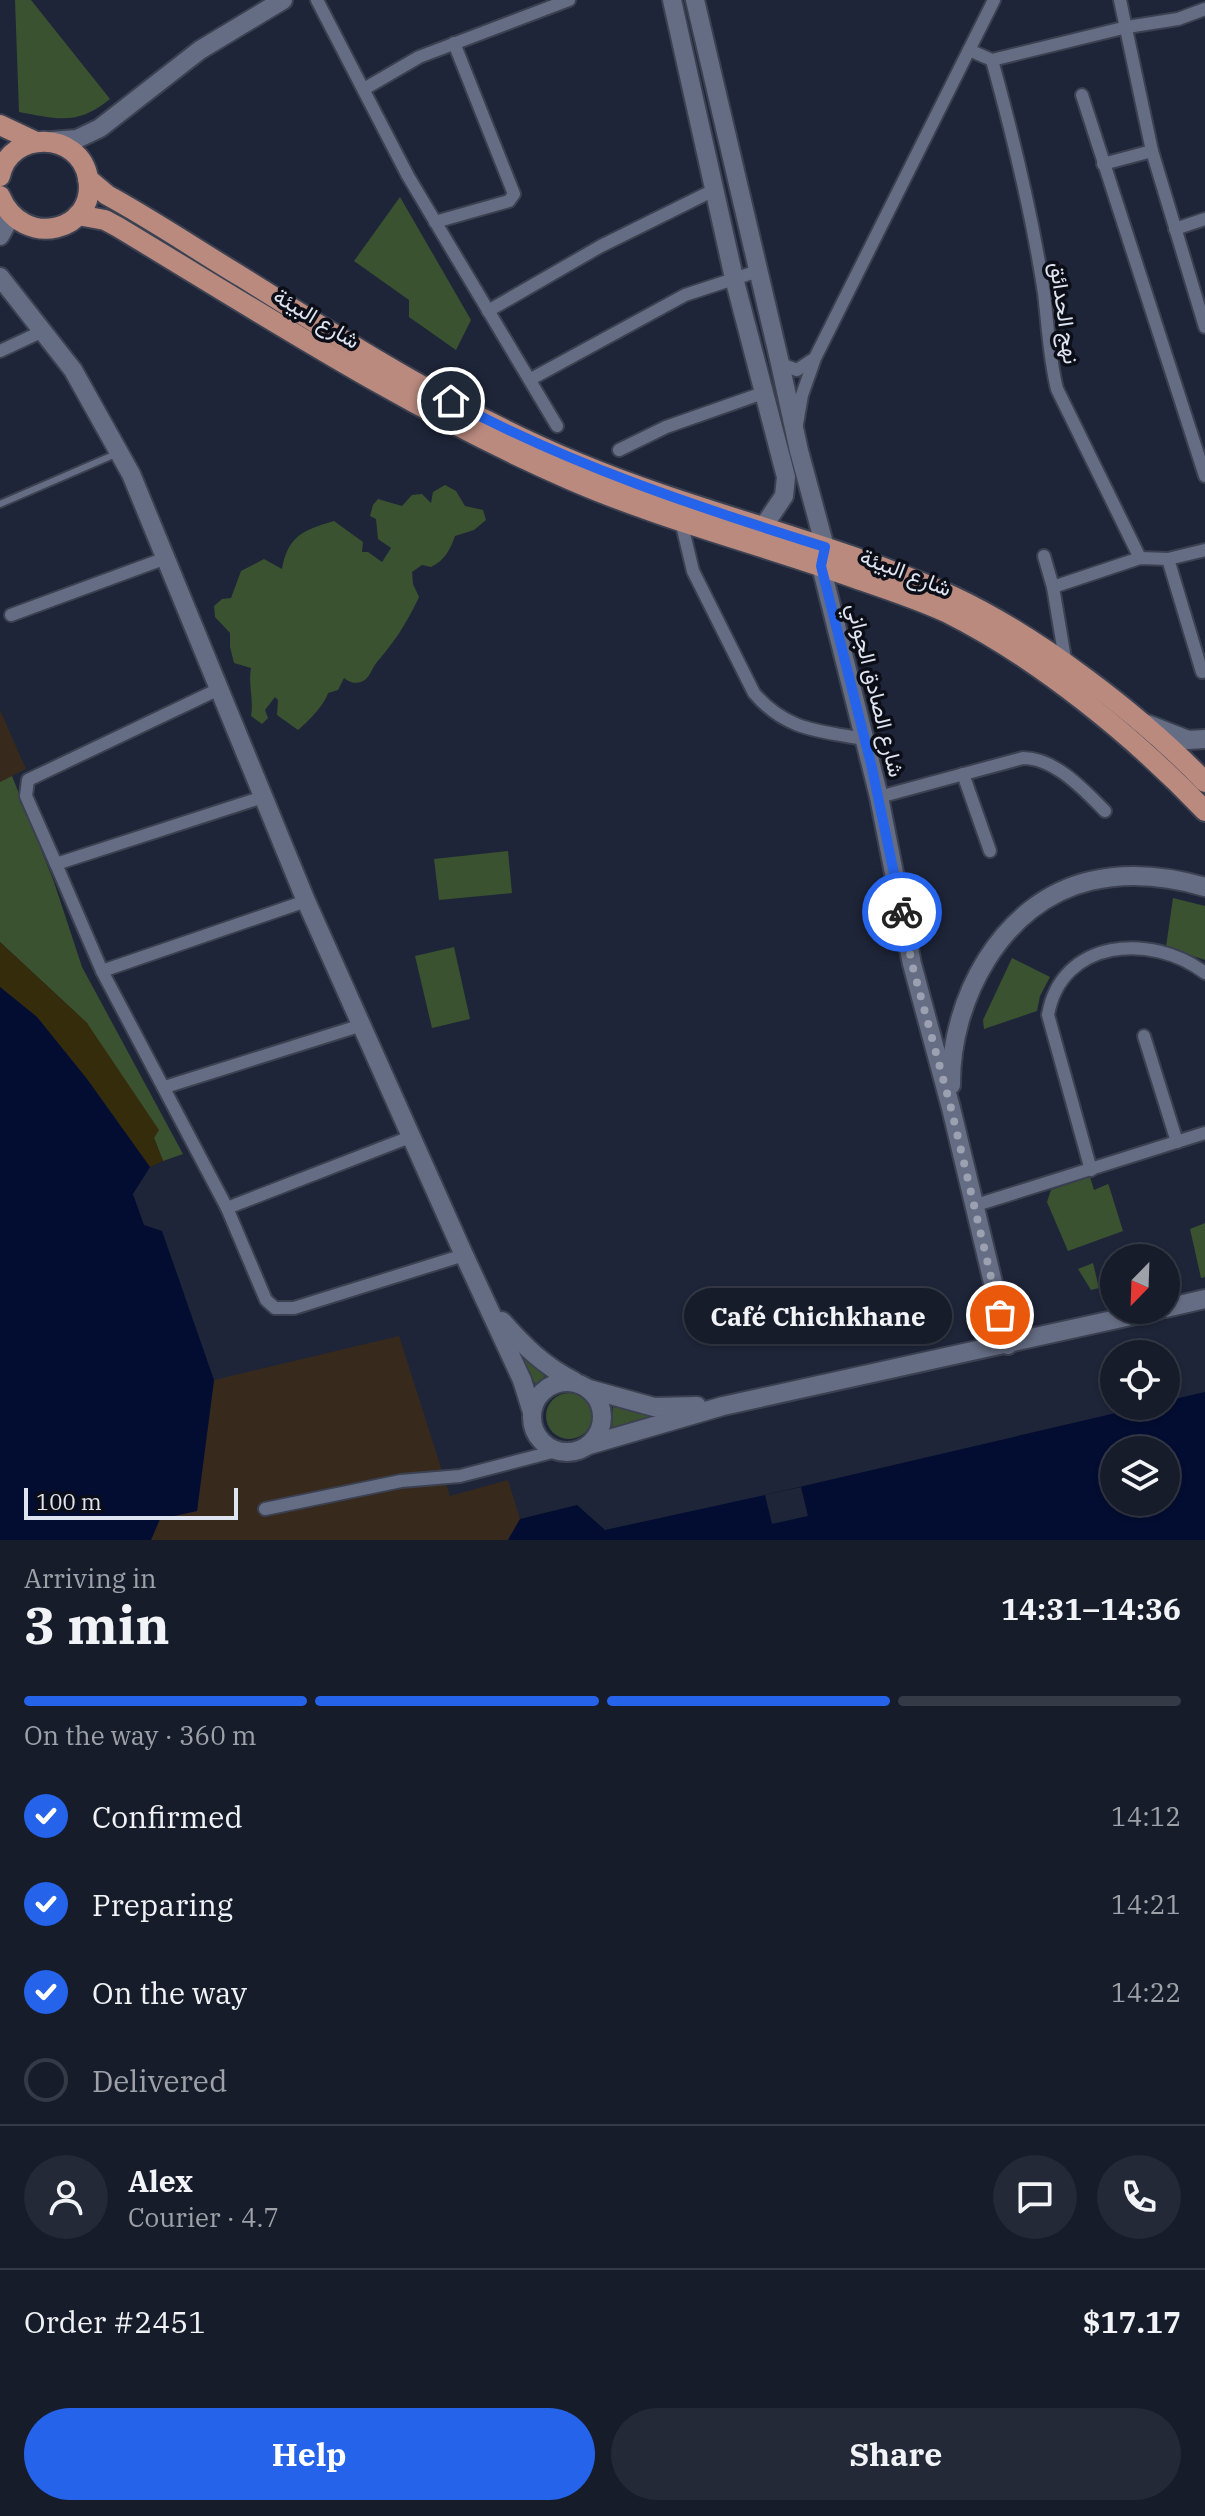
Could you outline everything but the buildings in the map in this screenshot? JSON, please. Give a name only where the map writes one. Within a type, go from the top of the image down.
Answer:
[{"type":"main road","name":"شارع البيئة","points":[[0,125],[69,148],[107,195],[384,364],[474,413],[577,463],[763,527],[947,613],[998,641],[1124,734],[1174,778],[1205,811]]},
{"type":"main road","points":[[0,172],[8,157],[18,148],[42,141]]},
{"type":"main road","points":[[3,204],[24,225],[40,230],[57,228],[78,215],[86,201],[87,174]]},
{"type":"main road","name":"شارع البيئة","points":[[78,215],[94,217],[118,227],[464,430],[573,481],[681,521],[823,556],[954,597],[1066,665],[1138,720],[1205,782]]},
{"type":"street","points":[[42,141],[77,139],[100,128],[200,50],[283,0]]},
{"type":"street","points":[[317,0],[408,176],[557,426]]},
{"type":"street","points":[[364,89],[419,57],[569,0]]},
{"type":"street","points":[[672,0],[763,393],[791,447]]},
{"type":"street","name":"شارع الصادق الجواني","points":[[695,0],[779,359],[791,447],[823,556],[879,797],[912,964],[951,1108],[1008,1345]]},
{"type":"street","points":[[763,527],[785,490],[802,395],[815,358],[994,0]]},
{"type":"street","points":[[1120,0],[1152,151],[1205,325]]},
{"type":"street","points":[[969,50],[992,60],[1127,27],[1178,19],[1205,9]]},
{"type":"street","points":[[435,222],[509,201],[514,194],[454,43]]},
{"type":"street","name":"نهج الحدائق","points":[[992,60],[1023,184],[1044,294],[1050,362],[1057,389],[1140,558]]},
{"type":"street","points":[[1082,95],[1205,476]]},
{"type":"street","points":[[87,174],[91,148],[100,128]]},
{"type":"street","points":[[1103,164],[1152,151]]},
{"type":"street","points":[[488,311],[601,246],[714,190]]},
{"type":"street","points":[[0,236],[3,204]]},
{"type":"street","points":[[1175,229],[1205,219]]},
{"type":"street","points":[[531,379],[685,295],[758,271]]},
{"type":"street","points":[[0,277],[73,370],[120,452],[306,901],[489,1307],[532,1412],[537,1435],[545,1445],[556,1451]]},
{"type":"street","points":[[0,351],[43,331]]},
{"type":"street","points":[[779,359],[797,370],[815,358]]},
{"type":"street","points":[[619,450],[666,427],[763,393]]},
{"type":"street","points":[[681,521],[688,557],[699,585],[754,693],[763,704],[786,721],[802,728],[865,739]]},
{"type":"street","points":[[1053,587],[1140,558],[1168,559],[1205,550]]},
{"type":"street","points":[[1044,556],[1053,587],[1066,665]]},
{"type":"street","points":[[11,615],[166,558]]},
{"type":"street","points":[[1168,559],[1202,672],[1205,671]]},
{"type":"street","points":[[219,689],[28,780],[26,796],[102,971],[227,1208],[266,1300],[275,1308],[294,1308],[464,1255]]},
{"type":"street","points":[[1138,720],[1188,740],[1205,739]]},
{"type":"street","points":[[879,797],[1023,758],[1034,758],[1079,785],[1105,811]]},
{"type":"street","points":[[963,774],[990,851]]},
{"type":"street","points":[[56,864],[263,797]]},
{"type":"street","points":[[951,1108],[950,1062],[968,995],[981,967],[998,942],[1021,918],[1050,898],[1086,881],[1117,876],[1146,876],[1205,887]]},
{"type":"street","points":[[102,971],[306,901]]},
{"type":"street","points":[[1091,1170],[1048,1015],[1052,994],[1066,973],[1091,957],[1121,947],[1174,956],[1205,973]]},
{"type":"street","points":[[165,1087],[362,1025]]},
{"type":"street","points":[[1144,1036],[1177,1142]]},
{"type":"street","points":[[973,1206],[1205,1133]]},
{"type":"street","points":[[227,1208],[410,1137]]},
{"type":"street","points":[[1180,1305],[1205,1299]]},
{"type":"street","points":[[489,1307],[549,1368],[585,1386],[601,1407],[601,1428],[589,1445]]},
{"type":"street","points":[[265,1509],[401,1481],[460,1476],[556,1451],[579,1451],[589,1445],[723,1406],[1100,1324]]},
{"type":"street","points":[[532,1412],[535,1402],[550,1386],[570,1382],[654,1407],[723,1406]]},
{"type":"lane","points":[[0,504],[120,452]]},
{"type":"shaded area","points":[[0,710],[26,769],[0,782]]},
{"type":"shaded area","points":[[399,1336],[450,1496],[508,1480],[520,1519],[508,1540],[151,1540],[160,1519],[197,1511],[214,1380]]},
{"type":"green space","points":[[15,0],[31,0],[110,99],[77,117],[56,118],[19,112]]},
{"type":"green space","points":[[400,197],[471,320],[456,350],[409,317],[409,300],[354,261]]},
{"type":"green space","points":[[445,485],[456,491],[465,506],[483,510],[486,520],[474,530],[455,536],[446,554],[436,564],[431,567],[422,565],[412,572],[419,597],[400,631],[366,679],[356,683],[344,678],[338,690],[328,693],[316,713],[298,730],[277,715],[278,700],[275,697],[265,710],[268,718],[262,724],[251,716],[251,668],[234,663],[230,633],[215,617],[214,606],[222,599],[231,598],[241,571],[264,559],[282,569],[288,549],[299,536],[334,521],[363,542],[362,552],[368,552],[382,562],[391,548],[378,539],[376,519],[370,516],[373,505],[378,499],[402,506],[412,495],[422,494],[431,503],[433,492]]},
{"type":"green space","points":[[12,776],[54,882],[82,967],[183,1154],[163,1161],[154,1138],[87,1023],[0,942],[0,782]]},
{"type":"green space","points":[[508,851],[512,893],[439,900],[434,859]]},
{"type":"green space","points":[[1173,898],[1205,906],[1205,960],[1166,947]]},
{"type":"green space","points":[[454,947],[470,1019],[432,1028],[415,956]]},
{"type":"green space","points":[[1012,958],[1050,977],[1040,996],[1037,1011],[984,1029],[983,1020]]},
{"type":"green space","points":[[1090,1177],[1094,1190],[1108,1184],[1123,1231],[1068,1251],[1047,1202],[1051,1190]]},
{"type":"green space","points":[[1205,1223],[1205,1277],[1201,1278],[1190,1229]]},
{"type":"green space","points":[[1093,1263],[1099,1288],[1091,1290],[1078,1269]]},
{"type":"green space","points":[[508,1338],[546,1375],[536,1385]]},
{"type":"green space","points":[[569,1393],[585,1400],[592,1416],[585,1432],[569,1439],[553,1432],[546,1416],[553,1400]]},
{"type":"green space","points":[[613,1407],[660,1414],[661,1417],[612,1430]]},
{"type":"sand","points":[[0,942],[87,1023],[159,1130],[154,1138],[163,1161],[150,1167],[87,1079],[37,1017],[0,987]]},
{"type":"water","points":[[0,987],[37,1017],[87,1079],[150,1167],[133,1194],[144,1225],[162,1231],[214,1380],[197,1511],[160,1519],[151,1540],[0,1540]]},
{"type":"water","points":[[1205,1392],[1205,1540],[508,1540],[520,1519],[577,1505],[605,1530],[1100,1417],[1100,1420],[1180,1420],[1180,1398]]},
{"type":"pier","points":[[801,1487],[808,1516],[772,1524],[765,1495]]},
{"type":"way so far","points":[[902,912],[912,964],[951,1108],[1000,1315]]},
{"type":"place","name":"Café Chichkhane","points":[[1000,1315]]},
{"type":"route","points":[[451,401],[577,463],[702,508],[825,547],[821,566],[872,768],[902,912]]}]
